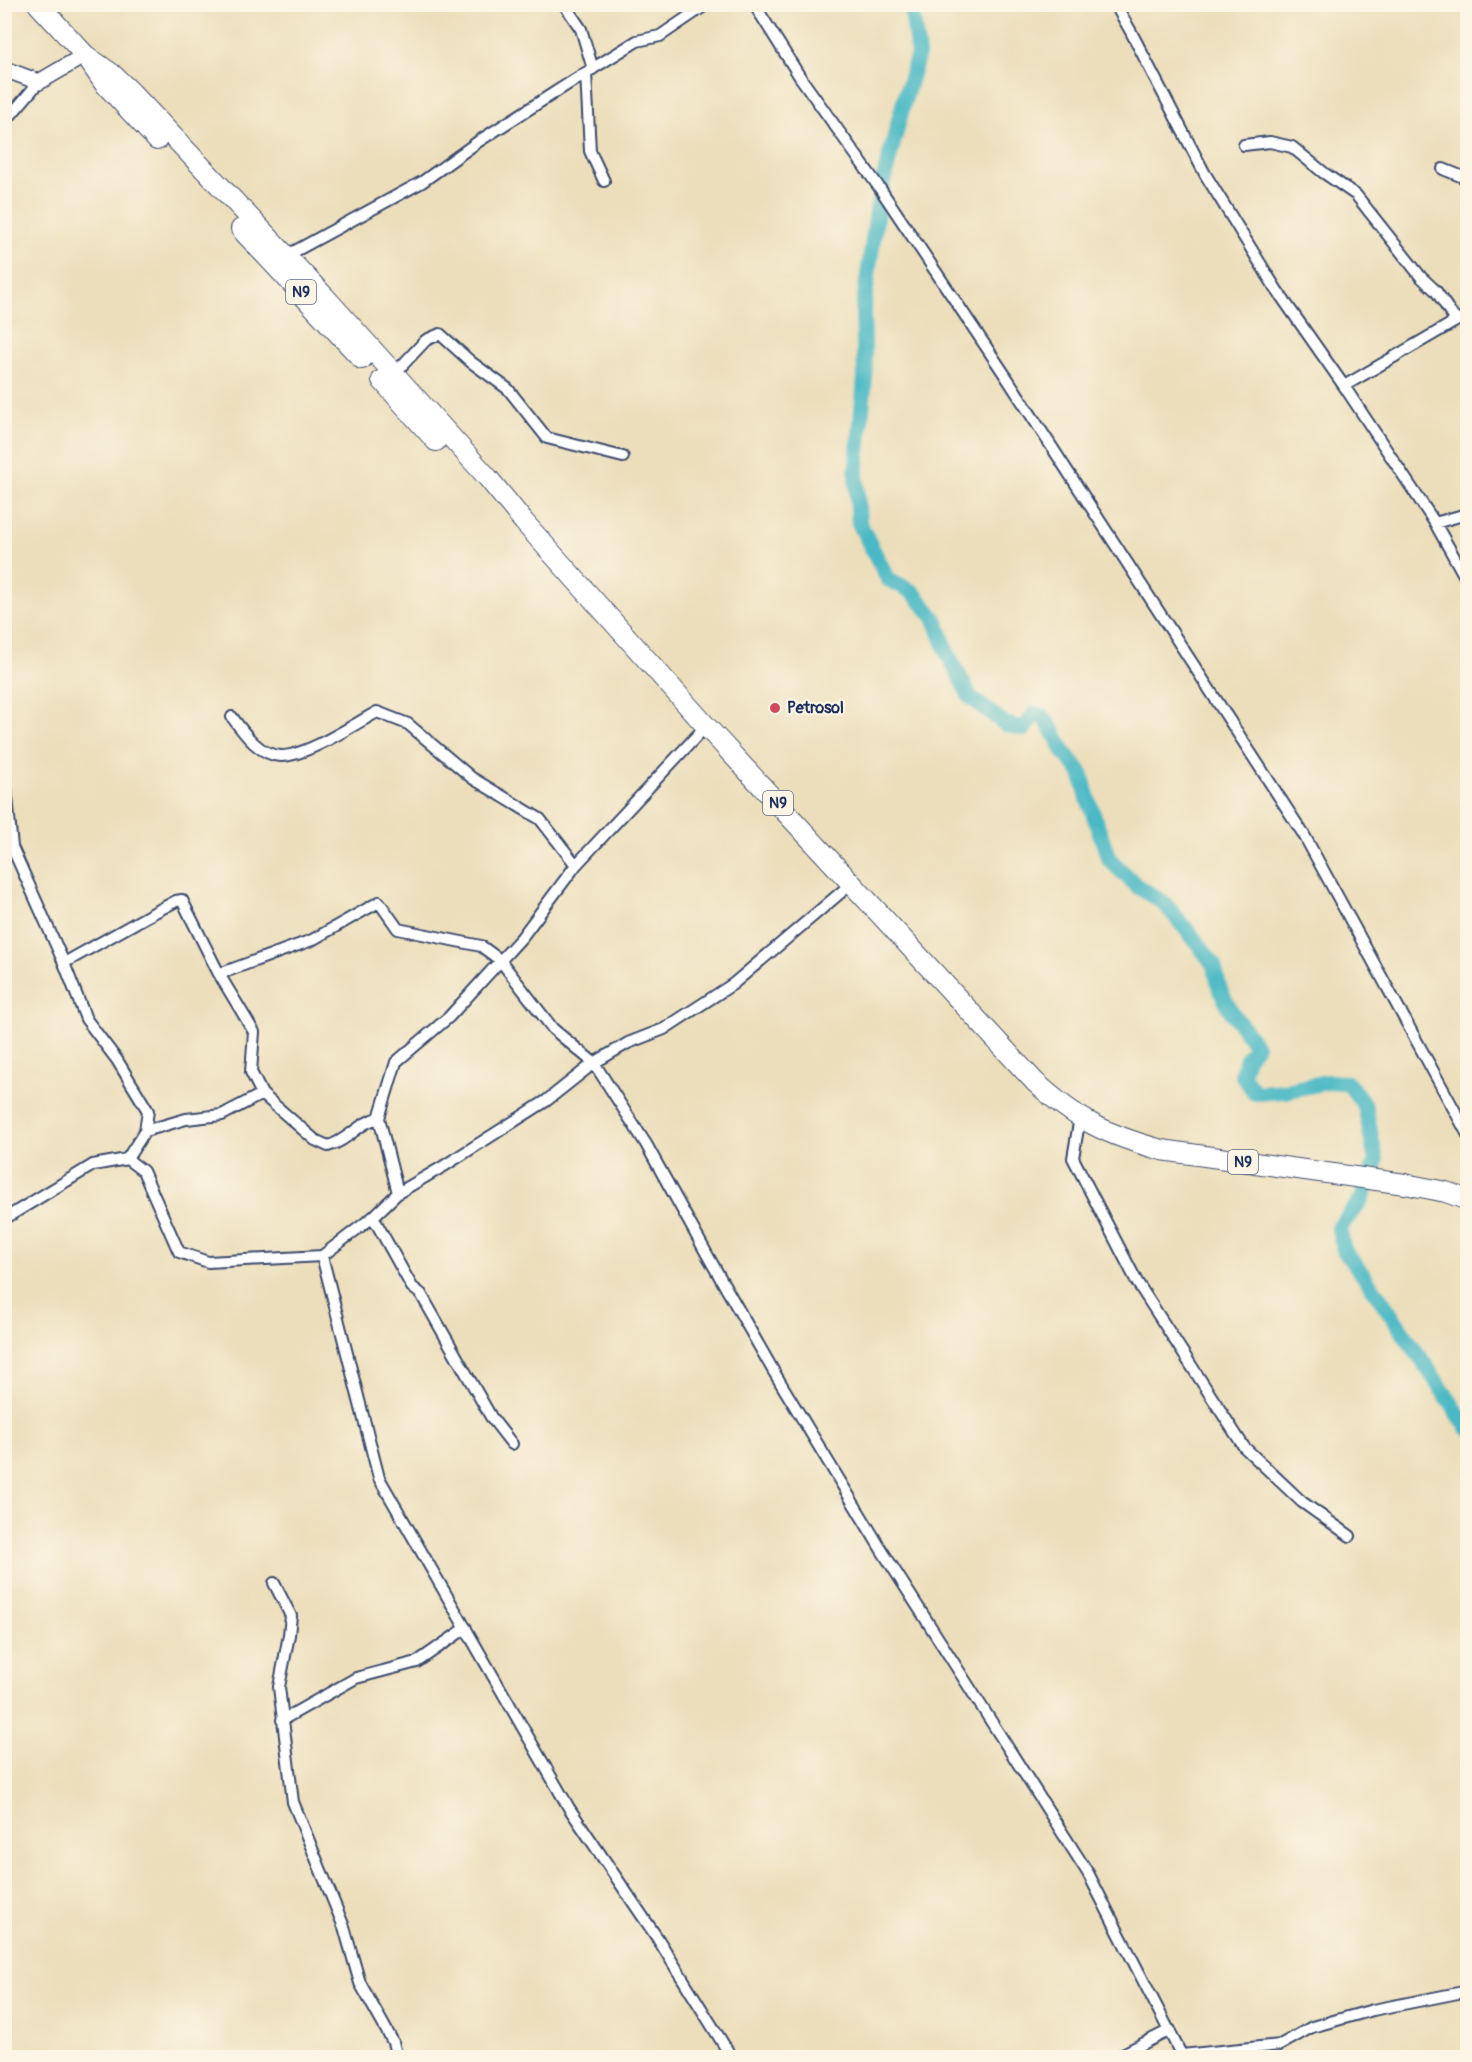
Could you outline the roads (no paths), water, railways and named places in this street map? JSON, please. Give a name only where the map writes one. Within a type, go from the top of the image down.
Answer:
[{"type":"highway","name":"N9","points":[[38,4],[85,55],[104,83],[123,104],[320,313],[477,485],[524,522]]},
{"type":"highway","name":"N9","points":[[85,55],[112,74],[131,92],[286,256],[488,478],[524,522],[706,726],[1035,1082],[1066,1109],[1123,1139],[1162,1150],[1405,1184],[1446,1192],[1467,1200]]},
{"type":"street","points":[[564,4],[581,29],[589,71],[590,151],[604,181]]},
{"type":"street","points":[[286,256],[423,182],[479,141],[589,71],[637,41],[660,36],[707,4]]},
{"type":"street","points":[[754,4],[800,77],[881,190],[998,366],[1304,835],[1467,1135]]},
{"type":"street","points":[[1115,4],[1205,174],[1276,289],[1435,523],[1467,582]]},
{"type":"street","points":[[4,123],[39,82],[85,55]]},
{"type":"street","points":[[4,69],[39,82]]},
{"type":"street","points":[[1244,145],[1270,142],[1292,147],[1356,195],[1421,277],[1436,291],[1456,321]]},
{"type":"street","points":[[1443,169],[1467,179]]},
{"type":"street","points":[[1344,386],[1467,314]]},
{"type":"street","points":[[394,374],[426,340],[440,334],[471,362],[508,390],[548,438],[623,457]]},
{"type":"street","points":[[1435,523],[1462,515],[1467,511]]},
{"type":"street","points":[[232,717],[243,732],[262,750],[279,756],[301,753],[377,712],[408,724],[472,778],[540,819],[576,865]]},
{"type":"street","points":[[398,1193],[379,1118],[396,1062],[449,1017],[522,937],[576,865],[706,726]]},
{"type":"street","points":[[4,767],[12,847],[64,963],[86,1019],[117,1060],[148,1111],[145,1131],[127,1159]]},
{"type":"street","points":[[4,1219],[93,1165],[127,1159],[143,1171],[179,1252],[208,1262],[322,1256],[373,1217],[398,1193],[546,1101],[594,1063],[628,1043],[664,1029],[734,984],[852,883]]},
{"type":"street","points":[[64,963],[146,916],[182,900],[219,974],[254,1032],[251,1072],[262,1094],[315,1140],[328,1146],[345,1138],[369,1120],[379,1118]]},
{"type":"street","points":[[219,974],[312,940],[379,902],[398,929],[481,946],[500,960],[553,1029],[594,1063],[646,1143],[774,1372],[881,1549],[1088,1873],[1182,2056],[1280,2045],[1312,2027],[1373,2010],[1467,1990]]},
{"type":"street","points":[[145,1131],[186,1119],[222,1115],[262,1094]]},
{"type":"street","points":[[1080,1117],[1073,1158],[1137,1282],[1244,1447],[1302,1502],[1350,1536]]},
{"type":"street","points":[[373,1217],[412,1287],[421,1294],[491,1417],[512,1444]]},
{"type":"street","points":[[322,1256],[379,1478],[569,1808],[658,1940],[732,2058]]},
{"type":"street","points":[[274,1583],[291,1616],[279,1687],[293,1802],[344,1927],[360,1983],[393,2042],[397,2058]]},
{"type":"street","points":[[282,1720],[356,1678],[417,1662],[466,1629]]},
{"type":"street","points":[[1115,2058],[1170,2030]]},
{"type":"waterway","points":[[881,190],[918,54],[911,4]]},
{"type":"waterway","points":[[878,205],[863,310],[865,378],[856,475],[859,523],[888,579],[913,592],[935,619],[948,654],[970,697],[1005,724],[1024,729],[1034,714],[1043,716],[1064,752],[1081,773],[1109,859],[1137,886],[1164,903],[1214,965],[1220,990],[1231,1011],[1256,1046],[1247,1058],[1242,1074],[1255,1093],[1286,1091],[1326,1082],[1348,1083],[1365,1106],[1376,1161],[1362,1199],[1339,1228],[1344,1250],[1375,1291],[1468,1428]]},
{"type":"place","name":"Petrosol","points":[[775,708]]}]
